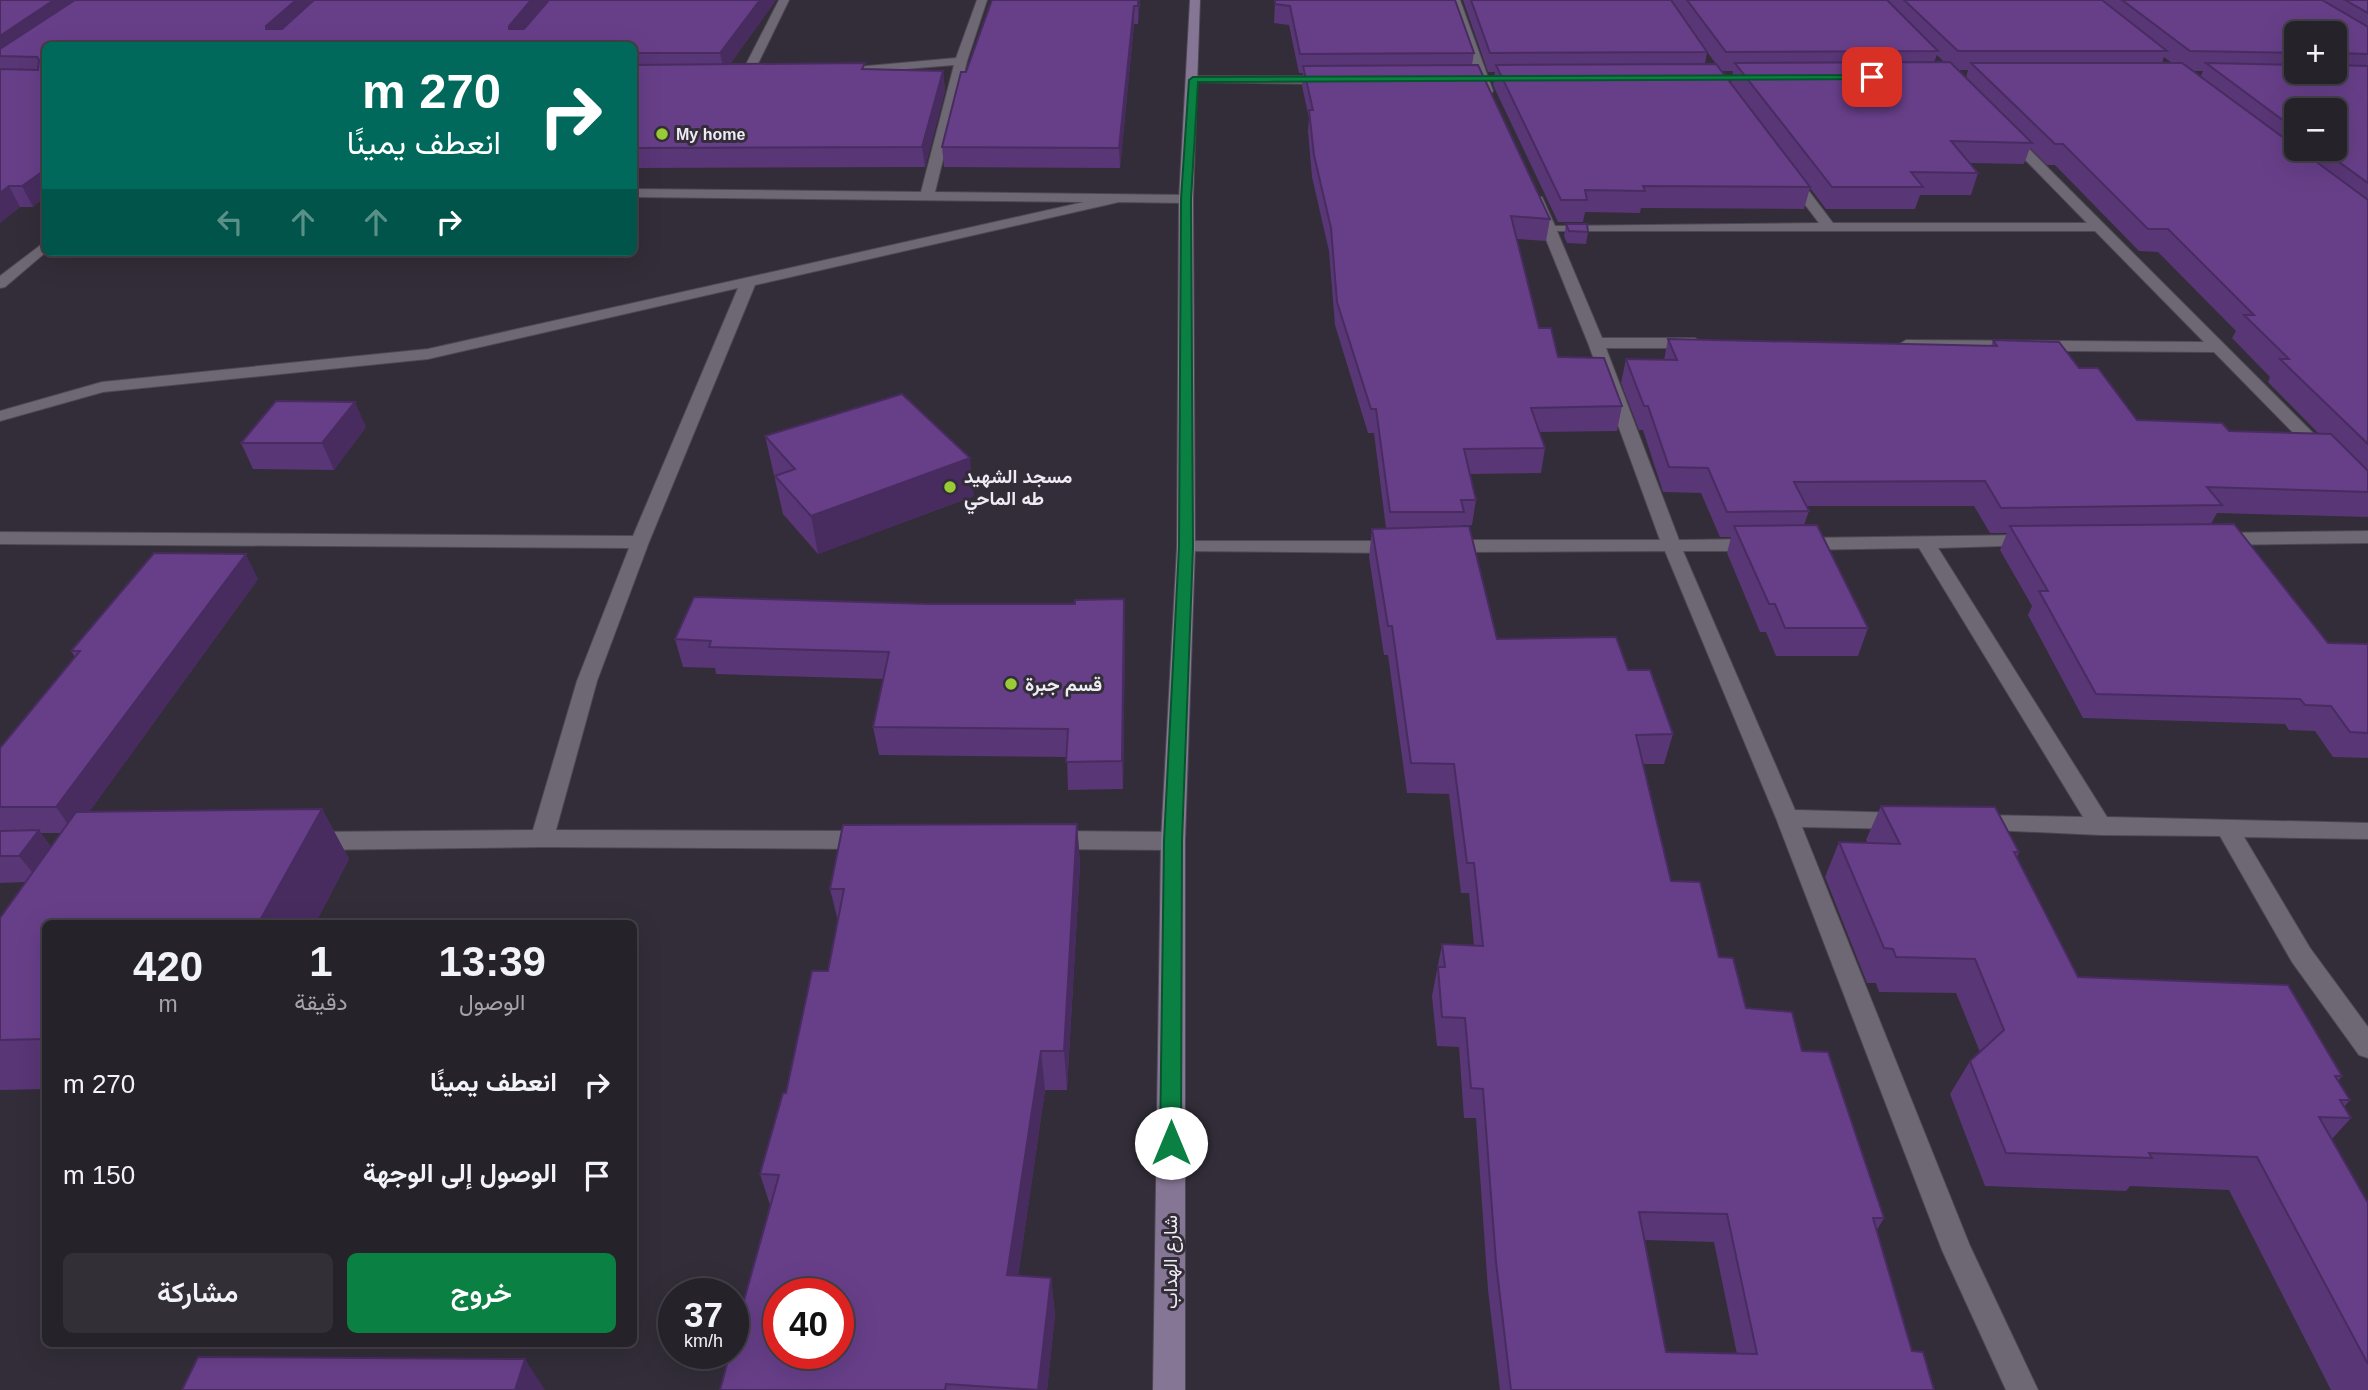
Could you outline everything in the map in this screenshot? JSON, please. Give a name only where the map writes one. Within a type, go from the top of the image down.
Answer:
[{"type":"street","points":[[745,78],[784,0]]},
{"type":"street","points":[[927,196],[961,61],[982,0]]},
{"type":"street","name":"شارع الهداب","points":[[1169,1390],[1173,841],[1186,547],[1186,199],[1195,0]]},
{"type":"street","points":[[1455,0],[1482,80],[1494,105]]},
{"type":"street","points":[[838,72],[961,61]]},
{"type":"street","points":[[731,78],[758,77]]},
{"type":"street","points":[[1193,80],[1345,80]]},
{"type":"street","points":[[1997,124],[2340,469]]},
{"type":"street","points":[[1781,163],[1829,227]]},
{"type":"street","points":[[1528,179],[1596,343],[1672,546],[1787,818],[1957,1250],[2022,1390]]},
{"type":"street","points":[[637,193],[1186,199]]},
{"type":"street","points":[[0,416],[102,387],[428,354],[1120,198]]},
{"type":"street","points":[[1551,229],[2100,227]]},
{"type":"street","points":[[0,284],[42,248]]},
{"type":"street","points":[[542,838],[587,681],[640,542],[749,281]]},
{"type":"street","points":[[1596,343],[1706,344]]},
{"type":"street","points":[[1885,345],[2217,347]]},
{"type":"street","points":[[2202,539],[2368,537]]},
{"type":"street","points":[[0,538],[640,542]]},
{"type":"street","points":[[1186,547],[1672,546],[2049,541]]},
{"type":"street","points":[[1925,542],[2101,827]]},
{"type":"street","points":[[1787,818],[1924,822]]},
{"type":"street","points":[[1951,822],[2368,831]]},
{"type":"street","points":[[2228,830],[2301,955],[2368,1047]]},
{"type":"street","points":[[292,841],[542,838],[885,840]]},
{"type":"street","points":[[1036,840],[1173,841]]},
{"type":"building","points":[[0,0],[54,0],[0,36]]},
{"type":"building","points":[[75,0],[296,0],[266,26],[266,29],[282,29],[314,0],[531,0],[509,26],[509,29],[524,29],[549,0],[760,0],[720,53],[637,53],[637,42],[42,42],[42,172],[22,186],[9,186],[0,193],[0,69],[38,70],[39,60],[37,57],[0,56],[0,49]]},
{"type":"building","points":[[992,0],[1138,0],[1138,6],[1134,6],[1119,148],[942,147],[961,72],[966,72]]},
{"type":"building","points":[[1275,0],[1455,0],[1474,53],[1300,54],[1290,6],[1275,4]]},
{"type":"building","points":[[1471,0],[1671,0],[1707,52],[1490,53]]},
{"type":"building","points":[[1687,0],[1887,0],[1938,51],[1726,52]]},
{"type":"building","points":[[1904,0],[2102,0],[2167,51],[1958,51]]},
{"type":"building","points":[[2122,0],[2322,0],[2368,27],[2368,54],[2347,53],[2347,21],[2284,21],[2284,53],[2190,51]]},
{"type":"building","points":[[2345,0],[2368,0],[2368,13]]},
{"type":"building","points":[[1950,62],[2032,143],[1951,141],[1978,173],[1911,172],[1923,187],[1832,187],[1735,63]]},
{"type":"building","points":[[865,63],[862,69],[943,71],[922,147],[637,148],[637,65]]},
{"type":"building","points":[[1971,63],[2182,63],[2284,138],[2284,161],[2315,161],[2368,200],[2368,444],[2280,359],[2289,359],[2244,315],[2254,315],[2168,229],[2148,229],[2063,144],[2055,144]]},
{"type":"building","points":[[2206,63],[2284,65],[2284,84],[2347,84],[2347,65],[2368,66],[2368,183],[2338,161],[2347,161],[2347,98],[2284,98],[2284,121]]},
{"type":"building","points":[[1716,64],[1810,187],[1643,186],[1645,191],[1585,190],[1587,200],[1561,200],[1496,65]]},
{"type":"building","points":[[1478,65],[1550,219],[1511,216],[1539,328],[1551,328],[1558,357],[1604,358],[1622,406],[1531,408],[1545,448],[1464,449],[1476,500],[1461,500],[1464,512],[1390,512],[1376,409],[1371,409],[1337,302],[1331,228],[1314,155],[1309,110],[1313,110],[1303,66]]},
{"type":"building","points":[[1566,224],[1587,224],[1588,232],[1569,231]]},
{"type":"building","points":[[1668,339],[1997,346],[1993,340],[2059,342],[2079,368],[2098,368],[2137,420],[2222,423],[2229,431],[2331,434],[2368,471],[2368,492],[2207,487],[2222,505],[2001,508],[1985,481],[1794,482],[1809,511],[1727,512],[1708,468],[1669,467],[1648,406],[1644,406],[1626,359],[1677,360]]},
{"type":"building","points":[[902,394],[970,458],[811,516],[775,476],[795,469],[765,436]]},
{"type":"building","points":[[276,401],[355,402],[322,443],[241,443]]},
{"type":"building","points":[[2234,524],[2328,643],[2368,644],[2368,733],[2350,732],[2331,706],[2305,705],[2300,699],[2096,694],[2039,591],[2048,591],[2010,526]]},
{"type":"building","points":[[1817,525],[1868,628],[1785,628],[1775,604],[1769,604],[1734,526]]},
{"type":"building","points":[[1469,526],[1497,639],[1616,637],[1628,670],[1650,670],[1673,734],[1636,735],[1671,881],[1700,882],[1719,957],[1733,958],[1746,1008],[1792,1012],[1802,1051],[1828,1052],[1884,1218],[1873,1218],[1912,1351],[1923,1352],[1934,1390],[1511,1390],[1496,1262],[1483,1089],[1471,1088],[1465,1018],[1442,1017],[1438,967],[1445,967],[1442,944],[1483,946],[1474,863],[1467,863],[1454,764],[1411,763],[1392,626],[1388,626],[1372,529]],"holes":[[[1639,1212],[1727,1214],[1757,1354],[1666,1352]]]},
{"type":"building","points":[[154,553],[246,554],[56,807],[0,807],[0,748],[80,651],[71,651]]},
{"type":"building","points":[[694,597],[928,604],[1075,604],[1075,600],[1124,599],[1122,761],[1066,762],[1068,729],[873,727],[889,652],[709,647],[711,641],[675,639]]},
{"type":"building","points":[[1881,806],[1995,807],[2019,852],[2014,852],[2078,977],[2288,985],[2342,1076],[2335,1076],[2350,1100],[2340,1100],[2351,1118],[2319,1117],[2368,1203],[2368,1364],[2257,1157],[2149,1153],[2152,1158],[2006,1153],[1970,1061],[2004,1030],[1975,959],[1896,957],[1893,949],[1884,948],[1839,842],[1900,844]]},
{"type":"building","points":[[322,809],[260,920],[42,920],[42,1039],[0,1040],[0,918],[76,812]]},
{"type":"building","points":[[1077,824],[1064,1051],[1041,1051],[1007,1275],[1051,1278],[1038,1390],[946,1384],[945,1390],[720,1390],[726,1369],[749,1369],[749,1283],[779,1175],[760,1174],[783,1093],[786,1093],[812,971],[828,971],[844,889],[830,889],[843,825]]},
{"type":"building","points":[[39,830],[19,856],[0,856],[0,831]]},
{"type":"building","points":[[198,1357],[525,1359],[515,1390],[182,1390]]},
{"type":"place","name":"My home","points":[[662,134]]},
{"type":"place","name":"مسجد الشهيد طه الماحي","points":[[950,487]]},
{"type":"place","name":"قسم جبرة","points":[[1011,684]]},
{"type":"route","points":[[1171,1143],[1173,841],[1186,547],[1186,199],[1193,80],[1872,77]]}]
